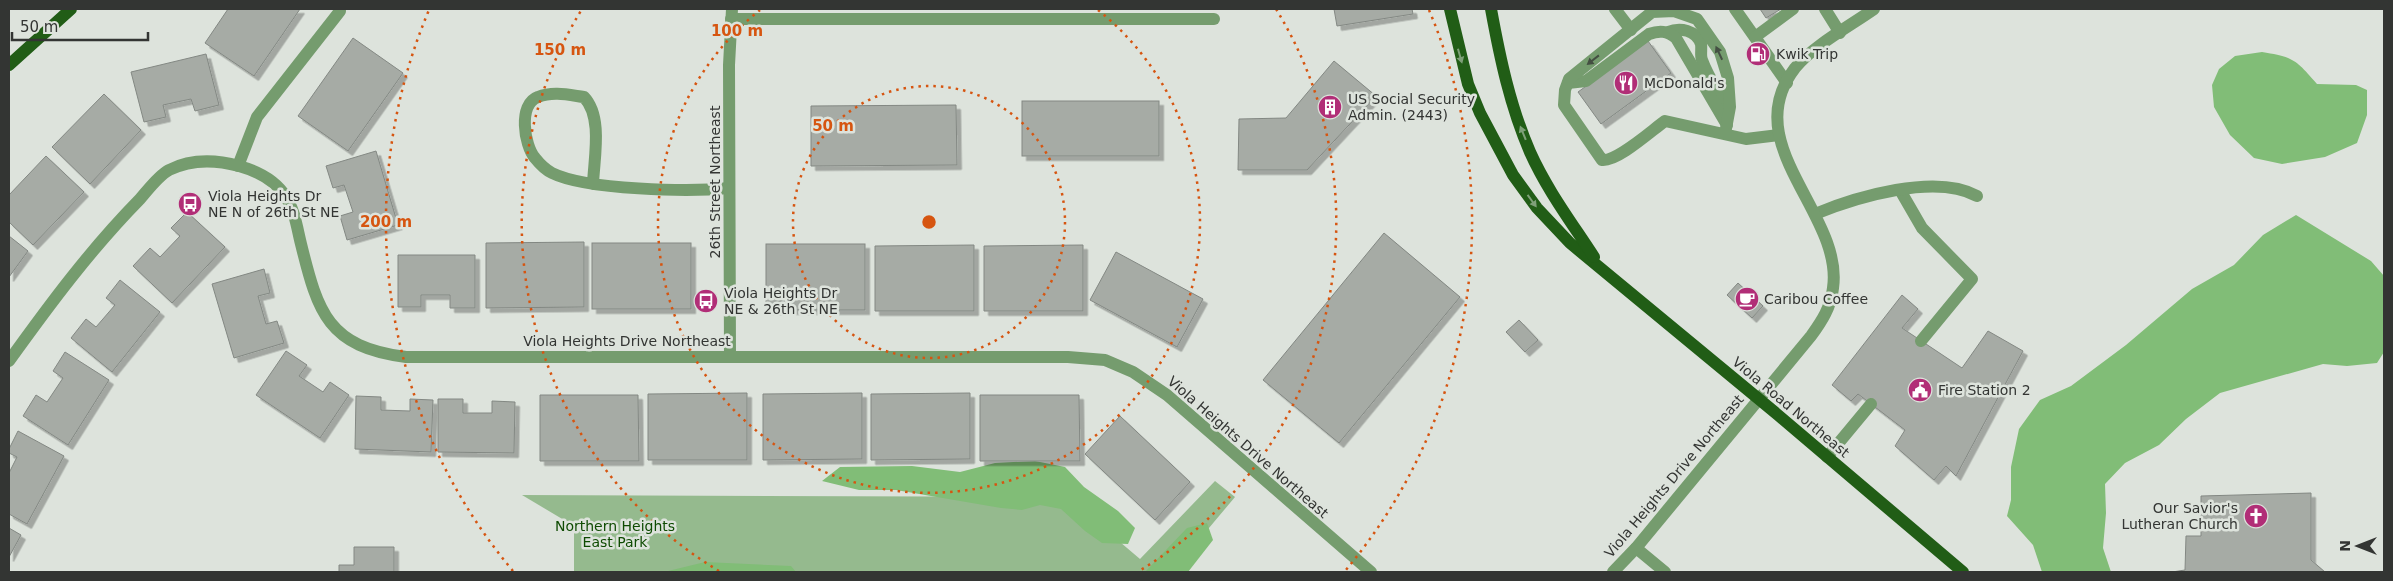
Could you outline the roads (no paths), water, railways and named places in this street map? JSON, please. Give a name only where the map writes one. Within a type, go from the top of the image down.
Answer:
[{"type":"main road","points":[[9,65],[71,9]]},
{"type":"main road","name":"Viola Road Northeast","points":[[1450,9],[1468,84],[1480,113],[1513,175],[1537,208],[1570,243],[1600,265],[1637,300],[1759,399],[1963,572]]},
{"type":"main road","name":"Viola Road Northeast","points":[[1491,9],[1506,84],[1531,154],[1549,188],[1600,265]]},
{"type":"street","points":[[1615,9],[1631,30]]},
{"type":"street","points":[[1735,9],[1787,83]]},
{"type":"street","points":[[1755,37],[1793,9]]},
{"type":"street","points":[[1825,9],[1840,33]]},
{"type":"street","name":"Viola Heights Drive Northeast","points":[[1612,572],[1636,548],[1811,336],[1829,306],[1833,287],[1830,250],[1815,214],[1791,172],[1780,135],[1780,102],[1787,83],[1800,64],[1874,9]]},
{"type":"street","points":[[238,166],[257,117],[340,11]]},
{"type":"street","points":[[1726,130],[1729,112],[1728,78],[1720,52],[1697,19],[1674,11],[1652,12],[1569,79],[1564,105],[1602,160],[1608,160],[1664,121],[1726,130],[1746,139],[1780,135]]},
{"type":"street","points":[[731,14],[1214,19]]},
{"type":"street","name":"26th Street Northeast","points":[[730,356],[731,14]]},
{"type":"street","points":[[1668,32],[1676,28],[1688,31],[1696,36],[1701,45],[1701,59],[1729,112]]},
{"type":"street","points":[[1568,83],[1586,81],[1649,34],[1657,31],[1668,32],[1676,38],[1726,130]]},
{"type":"street","points":[[593,184],[595,130],[590,104],[584,97],[556,94],[536,97],[528,105],[525,119],[526,138],[534,158],[550,172],[568,179],[593,184],[704,190],[730,188]]},
{"type":"street","name":"Viola Heights Drive Northeast","points":[[9,361],[67,280],[113,226],[168,170],[188,163],[208,161],[251,170],[272,182],[286,196],[293,212],[312,289],[320,308],[327,318],[359,346],[380,354],[406,357],[1068,357],[1105,360],[1133,372],[1167,395],[1363,570]]},
{"type":"street","points":[[1815,214],[1835,205],[1900,190],[1957,188],[1977,196]]},
{"type":"street","points":[[1900,190],[1922,228],[1972,279],[1922,341]]},
{"type":"street","points":[[1827,457],[1870,404]]},
{"type":"street","points":[[1636,548],[1665,572]]},
{"type":"place","name":"Kwik Trip","points":[[1758,54]]},
{"type":"place","name":"McDonald's","points":[[1626,83]]},
{"type":"place","name":"US Social Security Admin. (2443)","points":[[1330,107]]},
{"type":"place","name":"Viola Heights Dr NE N of 26th St NE","points":[[190,204]]},
{"type":"place","name":"Caribou Coffee","points":[[1747,299]]},
{"type":"place","name":"Viola Heights Dr NE & 26th St NE","points":[[706,301]]},
{"type":"place","name":"Fire Station 2","points":[[1920,390]]},
{"type":"place","name":"Our Savior's Lutheran Church","points":[[2256,516]]},
{"type":"park label","name":"Northern Heights East Park","points":[[615,534]]}]
